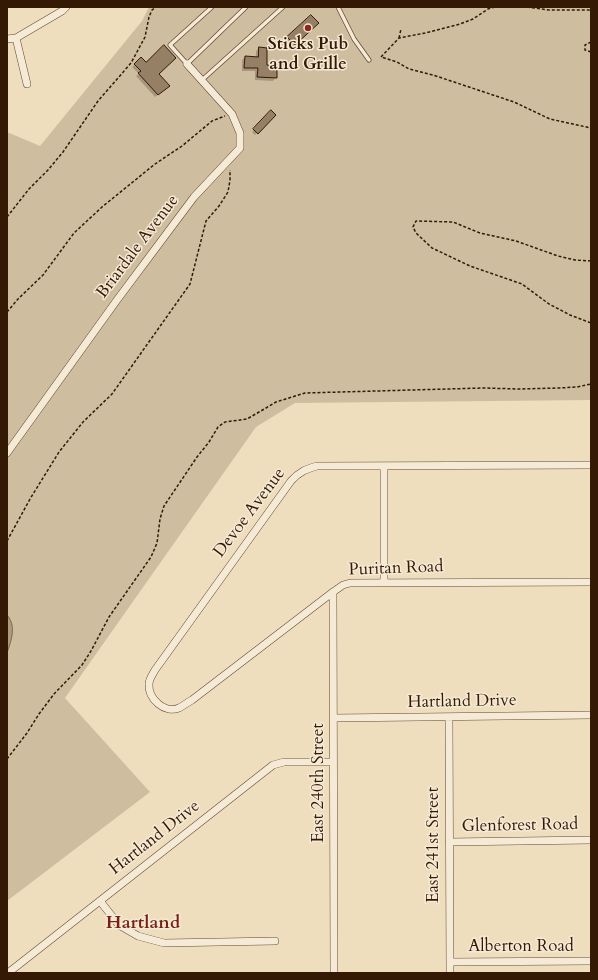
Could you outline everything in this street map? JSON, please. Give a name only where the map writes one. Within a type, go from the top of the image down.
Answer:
[{"type":"street","points":[[7,39],[16,38],[62,11],[66,7]]},
{"type":"street","points":[[16,38],[27,84]]},
{"type":"street","name":"Briardale Avenue","points":[[7,453],[117,300],[194,197],[240,148],[240,133],[232,114],[187,64]]},
{"type":"street","name":"Devoe Avenue","points":[[192,700],[178,709],[166,708],[157,704],[152,697],[149,686],[150,680],[155,670],[298,473],[317,466],[591,465]]},
{"type":"street","points":[[384,466],[384,583]]},
{"type":"street","name":"Puritan Road","points":[[192,700],[343,585],[350,583],[591,582]]},
{"type":"street","name":"East 240th Street","points":[[333,592],[334,973]]},
{"type":"street","name":"Hartland Drive","points":[[334,718],[591,715]]},
{"type":"street","name":"East 241st Street","points":[[449,717],[450,973]]},
{"type":"street","name":"Hartland Drive","points":[[8,973],[273,765],[284,762],[333,762]]},
{"type":"street","name":"Glenforest Road","points":[[449,842],[591,840]]},
{"type":"street","points":[[100,901],[120,925],[138,936],[164,943],[275,941]]},
{"type":"street","name":"Alberton Road","points":[[450,962],[591,962]]},
{"type":"lane","points":[[212,7],[170,45],[187,64],[246,7]]},
{"type":"lane","points":[[202,80],[283,7]]},
{"type":"lane","points":[[338,7],[354,39],[369,60]]},
{"type":"path","points":[[7,217],[29,189],[58,158],[98,101],[131,63],[145,37],[152,10],[156,7]]},
{"type":"path","points":[[399,38],[460,24],[473,19],[488,9],[495,7]]},
{"type":"path","points":[[527,7],[549,10],[591,10]]},
{"type":"path","points":[[401,29],[399,38],[381,57],[396,62],[409,69],[433,75],[514,102],[550,119],[591,128]]},
{"type":"path","points":[[591,42],[585,44],[585,50],[591,52]]},
{"type":"path","points":[[7,312],[43,274],[74,233],[91,217],[154,164],[182,146],[212,121],[225,116]]},
{"type":"path","points":[[7,541],[30,499],[59,452],[83,422],[112,394],[190,284],[206,222],[220,206],[228,192],[230,167]]},
{"type":"path","points":[[591,261],[575,260],[558,256],[516,241],[480,233],[453,222],[416,221],[413,227],[416,233],[432,248],[470,266],[522,284],[549,304],[570,315],[591,323]]},
{"type":"path","points":[[7,759],[54,694],[82,665],[109,617],[151,557],[157,543],[160,519],[164,506],[218,427],[225,422],[247,419],[276,402],[304,393],[483,388],[559,388],[577,387],[591,384]]},
{"type":"shaded area","points":[[149,7],[591,7],[591,400],[295,403],[256,427],[65,698],[150,792],[7,901],[7,132],[40,146],[142,21]]},
{"type":"shaded area","points":[[7,615],[12,624],[12,634],[7,653]]},
{"type":"building","points":[[311,15],[319,23],[295,45],[287,37]]},
{"type":"building","points":[[164,45],[176,58],[159,74],[170,86],[158,95],[138,73],[141,71],[134,64],[141,57],[146,62]]},
{"type":"building","points":[[259,47],[267,48],[267,65],[277,66],[277,78],[257,77],[258,68],[244,68],[245,56],[258,57]]},
{"type":"building","points":[[271,110],[276,115],[258,134],[253,129]]},
{"type":"place","name":"Sticks Pub and Grille","points":[[308,28]]},
{"type":"district","name":"Hartland","points":[[143,924]]}]
